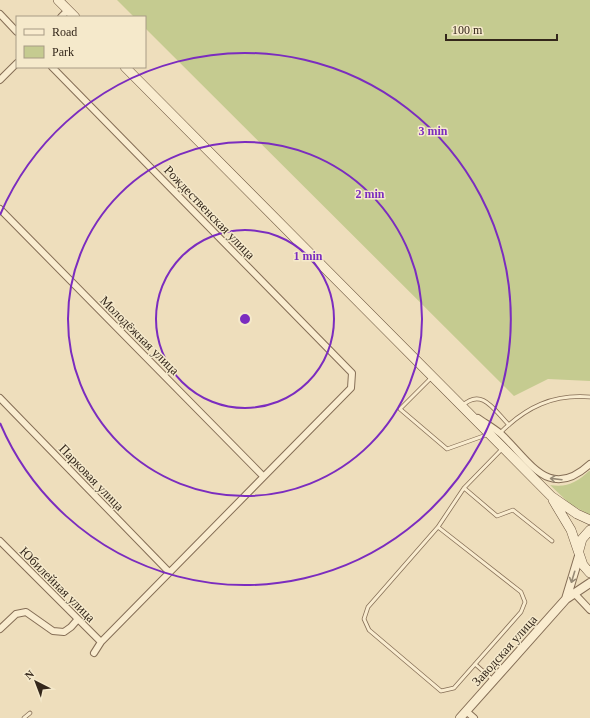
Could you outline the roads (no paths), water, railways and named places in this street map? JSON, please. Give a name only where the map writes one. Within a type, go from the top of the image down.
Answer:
[{"type":"main road","points":[[58,0],[74,16]]},
{"type":"main road","points":[[126,68],[551,496],[577,514],[590,520]]},
{"type":"main road","points":[[551,496],[572,530],[583,565],[590,573]]},
{"type":"main road","points":[[579,553],[582,539],[590,530]]},
{"type":"street","points":[[62,16],[68,10]]},
{"type":"street","points":[[0,14],[16,31]]},
{"type":"street","points":[[0,80],[16,64]]},
{"type":"street","name":"Рождественская улица","points":[[53,68],[352,373],[351,388],[264,476]]},
{"type":"street","name":"Молодёжная улица","points":[[0,209],[264,476]]},
{"type":"street","name":"Парковая улица","points":[[0,398],[169,572]]},
{"type":"street","points":[[461,406],[500,433],[539,472],[548,478],[565,480],[574,478],[590,464]]},
{"type":"street","points":[[94,653],[101,642],[264,476]]},
{"type":"street","name":"Юбилейная улица","points":[[0,541],[101,642]]},
{"type":"street","name":"Заводская улица","points":[[566,599],[579,553]]},
{"type":"street","name":"Заводская улица","points":[[460,718],[566,599],[590,583]]},
{"type":"street","points":[[574,593],[590,610]]},
{"type":"street","points":[[0,629],[16,614],[26,612],[53,630],[64,632],[78,619]]},
{"type":"street","points":[[466,711],[474,718]]},
{"type":"lane","points":[[433,377],[400,409],[447,449],[489,434]]},
{"type":"lane","points":[[500,433],[535,406],[547,401],[568,396],[590,397]]},
{"type":"lane","points":[[461,406],[468,400],[475,398],[484,399],[509,425]]},
{"type":"lane","points":[[438,527],[521,592],[525,602],[521,612],[454,688],[441,691],[369,630],[364,619],[368,607],[438,527],[464,488],[503,448]]},
{"type":"lane","points":[[464,488],[497,516],[513,510],[552,542]]},
{"type":"lane","points":[[475,664],[493,680]]},
{"type":"lane","points":[[24,718],[30,713]]}]
